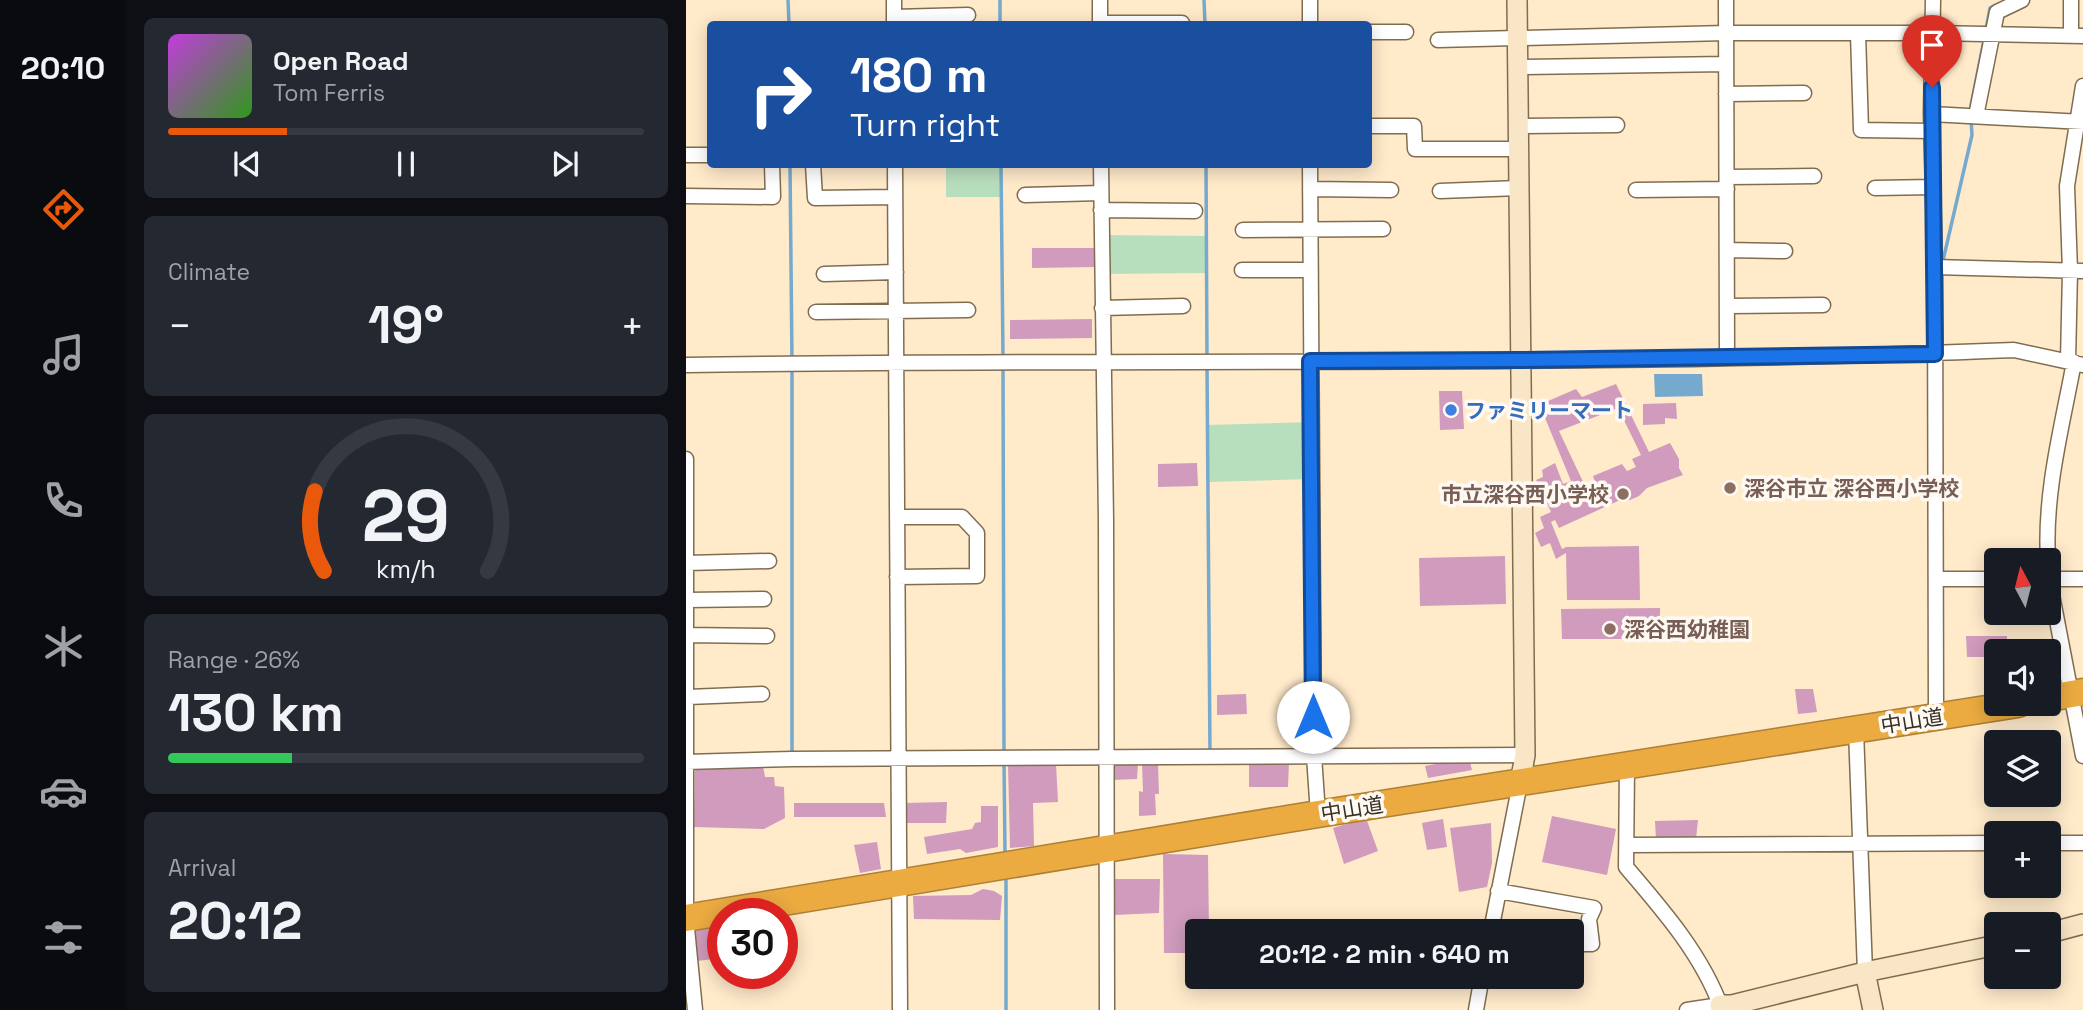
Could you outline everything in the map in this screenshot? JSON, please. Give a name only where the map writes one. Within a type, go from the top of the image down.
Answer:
[{"type":"highway","name":"中山道","points":[[686,918],[1318,814],[1984,710]]},
{"type":"street","points":[[894,0],[894,21],[968,15]]},
{"type":"street","points":[[1100,0],[1100,21]]},
{"type":"street","points":[[1310,0],[1310,21]]},
{"type":"street","points":[[1492,919],[1525,755],[1517,0]]},
{"type":"street","points":[[1726,0],[1727,357]]},
{"type":"street","points":[[1933,0],[1931,131],[1935,267],[1936,718]]},
{"type":"street","points":[[1976,116],[1997,12],[2022,0]]},
{"type":"street","points":[[1438,40],[1726,33],[2077,36],[2071,0]]},
{"type":"street","points":[[1372,32],[1406,32]]},
{"type":"street","points":[[1858,33],[1861,130],[1931,131]]},
{"type":"street","points":[[1519,67],[1726,64]]},
{"type":"street","points":[[2048,548],[2050,489],[2075,363],[2076,271],[2067,186],[2080,121],[2083,86]]},
{"type":"street","points":[[1726,94],[1804,93]]},
{"type":"street","points":[[1931,114],[2080,121]]},
{"type":"street","points":[[1519,126],[1616,125]]},
{"type":"street","points":[[1372,126],[1414,126],[1415,149],[1519,149]]},
{"type":"street","points":[[686,155],[707,155]]},
{"type":"street","points":[[686,197],[772,197],[772,168]]},
{"type":"street","points":[[813,168],[815,198],[895,197]]},
{"type":"street","points":[[895,168],[900,1010]]},
{"type":"street","points":[[1101,168],[1107,1010]]},
{"type":"street","points":[[1310,168],[1314,756],[1318,814]]},
{"type":"street","points":[[1636,190],[1814,176]]},
{"type":"street","points":[[1875,188],[1933,187]]},
{"type":"street","points":[[1440,191],[1520,188]]},
{"type":"street","points":[[1310,189],[1391,190]]},
{"type":"street","points":[[1025,195],[1101,193]]},
{"type":"street","points":[[1101,210],[1195,211]]},
{"type":"street","points":[[1243,230],[1383,229]]},
{"type":"street","points":[[1727,250],[1785,251]]},
{"type":"street","points":[[1935,267],[2076,271]]},
{"type":"street","points":[[1242,270],[1310,270]]},
{"type":"street","points":[[824,274],[896,272]]},
{"type":"street","points":[[1727,306],[1823,305]]},
{"type":"street","points":[[1102,308],[1183,306]]},
{"type":"street","points":[[816,312],[968,310]]},
{"type":"street","points":[[686,365],[1520,360],[2014,351],[2075,363]]},
{"type":"street","points":[[686,459],[686,918],[695,1010]]},
{"type":"street","points":[[897,517],[962,517],[977,533],[977,576],[897,577]]},
{"type":"street","points":[[687,563],[769,561]]},
{"type":"street","points":[[1936,579],[1984,579]]},
{"type":"street","points":[[2083,579],[2049,579],[2068,695],[2083,756]]},
{"type":"street","points":[[687,600],[764,599]]},
{"type":"street","points":[[687,635],[767,635]]},
{"type":"street","points":[[688,696],[762,694]]},
{"type":"street","points":[[1856,730],[1858,842],[1865,972],[1873,1010]]},
{"type":"street","points":[[687,762],[898,758],[1525,755]]},
{"type":"street","points":[[1627,766],[1626,867],[1659,905],[1696,959],[1710,981],[1721,1008]]},
{"type":"street","points":[[1627,845],[1984,843]]},
{"type":"street","points":[[2061,843],[2083,843]]},
{"type":"street","points":[[1498,891],[1594,908],[1588,919],[1592,944],[1584,944]]},
{"type":"street","points":[[2061,930],[2083,924]]},
{"type":"street","points":[[1688,1010],[1721,1008],[1865,972],[1984,948]]},
{"type":"street","points":[[1476,1010],[1480,989]]},
{"type":"green space","points":[[946,168],[1001,168],[1001,197],[946,197]]},
{"type":"green space","points":[[1102,235],[1206,236],[1206,273],[1102,274]]},
{"type":"green space","points":[[1311,422],[1311,479],[1208,482],[1208,425]]},
{"type":"water","points":[[1654,374],[1702,374],[1703,396],[1655,397]]},
{"type":"building","points":[[1032,248],[1094,248],[1096,267],[1032,268]]},
{"type":"building","points":[[1092,319],[1092,338],[1010,339],[1010,320]]},
{"type":"building","points":[[1616,384],[1649,452],[1670,443],[1679,459],[1679,468],[1683,475],[1647,488],[1639,496],[1618,501],[1559,528],[1555,520],[1551,522],[1562,549],[1639,546],[1640,600],[1567,600],[1566,553],[1556,559],[1550,543],[1541,547],[1535,533],[1544,528],[1540,517],[1551,512],[1536,480],[1543,477],[1542,470],[1555,463],[1563,484],[1571,481],[1543,413],[1551,410],[1548,401],[1576,389],[1582,397]],"holes":[[[1618,408],[1641,455],[1632,459],[1636,467],[1627,471],[1622,464],[1593,476],[1595,482],[1585,486],[1559,431]]]},
{"type":"building","name":"ファミリーマート","points":[[1439,391],[1462,391],[1464,429],[1440,430]]},
{"type":"building","points":[[1676,403],[1677,419],[1665,418],[1665,424],[1643,425],[1643,404]]},
{"type":"building","points":[[1197,463],[1198,486],[1158,487],[1158,464]]},
{"type":"building","points":[[1505,556],[1506,604],[1420,606],[1419,558]]},
{"type":"building","points":[[1660,608],[1660,639],[1562,639],[1561,609]]},
{"type":"building","points":[[1966,636],[2007,636],[2007,639],[1984,639],[1984,657],[1967,657]]},
{"type":"building","points":[[1795,689],[1813,689],[1817,712],[1798,714]]},
{"type":"building","points":[[1246,694],[1247,714],[1217,715],[1217,695]]},
{"type":"building","points":[[1469,758],[1472,770],[1428,778],[1425,766]]},
{"type":"building","points":[[1113,762],[1138,763],[1137,779],[1112,780]]},
{"type":"building","points":[[1289,762],[1288,787],[1249,787],[1249,763]]},
{"type":"building","points":[[1142,763],[1158,763],[1159,794],[1155,794],[1156,815],[1139,816],[1139,791],[1143,792]]},
{"type":"building","points":[[1008,764],[1056,764],[1058,802],[1033,803],[1034,846],[1010,848]]},
{"type":"building","points":[[763,766],[765,777],[774,777],[775,786],[784,787],[785,818],[764,829],[694,827],[695,767]]},
{"type":"building","points":[[947,802],[946,823],[904,823],[904,803]]},
{"type":"building","points":[[794,803],[884,803],[886,817],[794,817]]},
{"type":"building","points":[[981,806],[998,806],[998,847],[966,853],[960,849],[927,854],[924,837],[972,829],[975,823],[981,822]]},
{"type":"building","points":[[1552,816],[1616,829],[1607,875],[1542,862]]},
{"type":"building","points":[[1366,818],[1378,851],[1344,864],[1333,828]]},
{"type":"building","points":[[1443,819],[1447,847],[1427,850],[1422,823]]},
{"type":"building","points":[[1698,820],[1696,839],[1656,840],[1655,821]]},
{"type":"building","points":[[1491,823],[1492,863],[1487,887],[1459,892],[1450,828]]},
{"type":"building","points":[[877,842],[881,869],[860,873],[854,845]]},
{"type":"building","points":[[1163,854],[1208,855],[1209,919],[1185,919],[1185,953],[1164,953]]},
{"type":"building","points":[[1113,879],[1160,879],[1159,913],[1114,915]]},
{"type":"building","points":[[983,889],[1002,896],[1000,920],[914,919],[913,896],[971,895]]},
{"type":"building","points":[[707,925],[707,960],[697,961],[692,927]]},
{"type":"waterway","points":[[788,0],[789,21]]},
{"type":"waterway","points":[[1000,0],[1000,21]]},
{"type":"waterway","points":[[1204,0],[1205,21]]},
{"type":"waterway","points":[[1986,29],[1990,8],[1993,7]]},
{"type":"waterway","points":[[1970,111],[1984,40]]},
{"type":"waterway","points":[[1942,265],[1972,135],[1971,119]]},
{"type":"waterway","points":[[790,168],[792,361]]},
{"type":"waterway","points":[[1001,168],[1003,357]]},
{"type":"waterway","points":[[1206,168],[1207,359]]},
{"type":"waterway","points":[[1003,365],[1004,752]]},
{"type":"waterway","points":[[1207,367],[1210,754]]},
{"type":"waterway","points":[[792,369],[792,757]]},
{"type":"waterway","points":[[1004,760],[1005,854]]},
{"type":"waterway","points":[[1006,876],[1006,1010]]},
{"type":"place","name":"ファミリーマート","points":[[1451,410]]},
{"type":"place","name":"深谷市立 深谷西小学校","points":[[1730,488]]},
{"type":"place","name":"市立深谷西小学校","points":[[1623,494]]},
{"type":"place","name":"深谷西幼稚園","points":[[1610,629]]},
{"type":"route","points":[[1313,717],[1310,361],[1935,354],[1932,87]]}]
